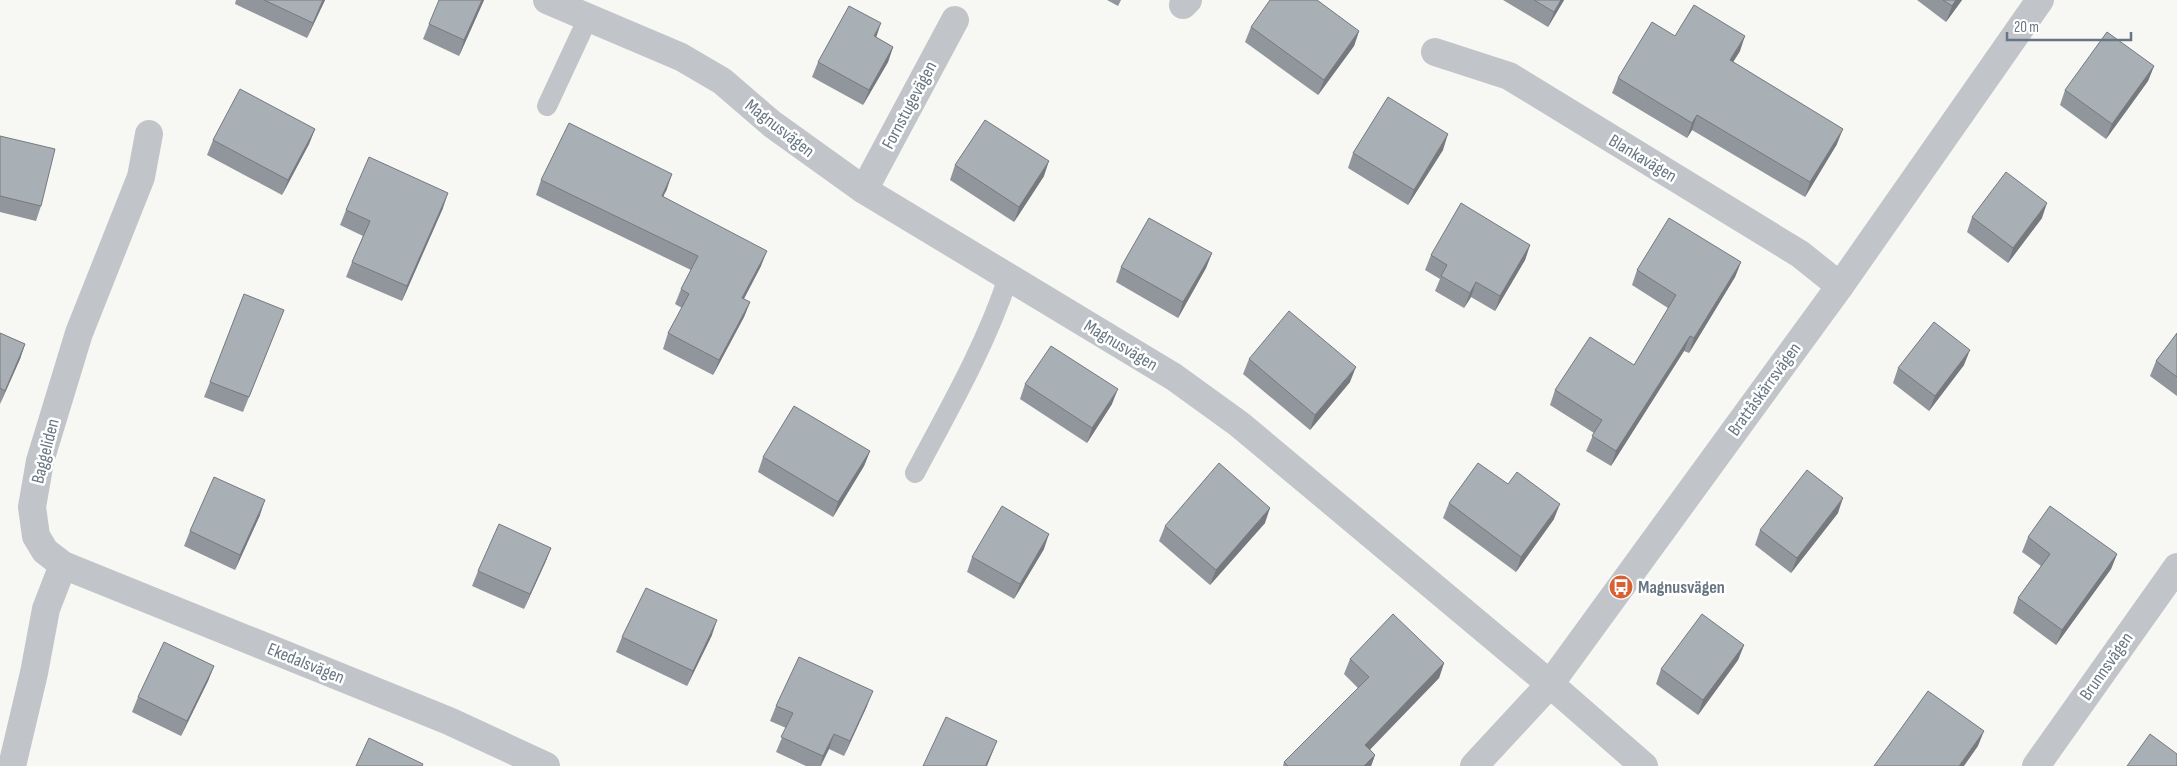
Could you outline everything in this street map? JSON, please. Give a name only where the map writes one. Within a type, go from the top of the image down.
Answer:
[{"type":"street","name":"Magnusvägen","points":[[548,0],[681,57],[722,82],[772,124],[864,190],[1174,377],[1239,424],[1550,684],[1644,766]]},
{"type":"street","name":"Brattåskärrsvägen","points":[[1474,766],[1550,684],[1840,286],[2040,0]]},
{"type":"street","name":"Fornstugevägen","points":[[864,190],[955,20]]},
{"type":"street","name":"Blankavägen","points":[[1435,52],[1509,76],[1800,254],[1840,286]]},
{"type":"street","name":"Baggeliden","points":[[63,564],[45,551],[36,536],[32,507],[40,461],[79,333],[141,177],[149,134]]},
{"type":"street","points":[[12,766],[34,673],[46,609],[63,564]]},
{"type":"street","name":"Ekedalsvägen","points":[[63,564],[449,721],[546,766]]},
{"type":"street","name":"Brunnsvägen","points":[[2036,766],[2177,566]]},
{"type":"lane","points":[[547,106],[588,18]]},
{"type":"lane","points":[[915,473],[965,379],[997,310],[1008,278]]},
{"type":"building","points":[[264,0],[323,0],[313,23]]},
{"type":"building","points":[[439,0],[482,0],[464,40],[429,24]]},
{"type":"building","points":[[1270,0],[1317,0],[1359,31],[1324,80],[1251,27]]},
{"type":"building","points":[[1534,0],[1561,0],[1554,12]]},
{"type":"building","points":[[1943,0],[1956,0],[1952,6]]},
{"type":"building","points":[[1694,5],[1745,36],[1730,60],[1843,129],[1810,182],[1697,115],[1692,123],[1618,78],[1652,22],[1675,36]]},
{"type":"building","points":[[849,6],[881,23],[874,36],[893,47],[869,90],[818,62]]},
{"type":"building","points":[[2107,32],[2154,66],[2112,124],[2065,90]]},
{"type":"building","points":[[240,89],[315,129],[288,180],[213,140]]},
{"type":"building","points":[[1388,97],[1448,134],[1414,190],[1353,153]]},
{"type":"building","points":[[985,120],[1049,161],[1019,207],[955,165]]},
{"type":"building","points":[[569,123],[672,174],[662,196],[767,251],[742,298],[750,302],[719,360],[668,333],[689,294],[681,289],[698,256],[541,180]]},
{"type":"building","points":[[0,136],[55,149],[41,206],[0,196]]},
{"type":"building","points":[[369,157],[448,193],[407,286],[352,262],[370,221],[346,210]]},
{"type":"building","points":[[2006,172],[2047,203],[2013,248],[1972,217]]},
{"type":"building","points":[[1461,203],[1530,245],[1500,296],[1476,282],[1470,293],[1441,276],[1447,265],[1431,255]]},
{"type":"building","points":[[1149,218],[1212,253],[1183,302],[1121,267]]},
{"type":"building","points":[[1669,218],[1741,262],[1694,338],[1690,336],[1616,451],[1592,436],[1602,420],[1555,390],[1590,337],[1634,365],[1676,295],[1637,270]]},
{"type":"building","points":[[244,294],[284,310],[249,397],[210,382]]},
{"type":"building","points":[[1289,311],[1356,367],[1315,415],[1249,359]]},
{"type":"building","points":[[1934,322],[1970,350],[1935,396],[1898,368]]},
{"type":"building","points":[[0,333],[25,344],[5,391],[0,388]]},
{"type":"building","points":[[2177,333],[2177,377],[2156,361]]},
{"type":"building","points":[[1051,346],[1118,389],[1092,428],[1025,384]]},
{"type":"building","points":[[794,406],[870,451],[838,502],[763,457]]},
{"type":"building","points":[[1219,463],[1270,508],[1216,570],[1165,526]]},
{"type":"building","points":[[1478,463],[1508,484],[1517,472],[1560,504],[1521,557],[1449,503]]},
{"type":"building","points":[[1807,470],[1843,498],[1797,558],[1760,530]]},
{"type":"building","points":[[214,477],[265,500],[240,555],[190,531]]},
{"type":"building","points":[[1002,506],[1049,534],[1020,584],[972,557]]},
{"type":"building","points":[[2050,506],[2117,554],[2062,630],[2018,598],[2050,554],[2028,537]]},
{"type":"building","points":[[499,524],[551,548],[530,594],[478,571]]},
{"type":"building","points":[[646,588],[717,620],[693,671],[622,637]]},
{"type":"building","points":[[1393,614],[1444,663],[1365,745],[1375,755],[1364,766],[1288,766],[1284,762],[1369,677],[1350,659]]},
{"type":"building","points":[[1702,614],[1744,645],[1703,700],[1661,669]]},
{"type":"building","points":[[164,642],[214,666],[187,721],[138,697]]},
{"type":"building","points":[[799,657],[873,691],[850,741],[834,734],[823,756],[781,737],[793,713],[776,706]]},
{"type":"building","points":[[1928,691],[1984,731],[1959,766],[1874,766]]},
{"type":"building","points":[[946,717],[997,741],[987,766],[923,766]]},
{"type":"building","points":[[2150,734],[2177,754],[2177,766],[2127,766]]},
{"type":"building","points":[[369,738],[423,764],[422,766],[356,766]]},
{"type":"place","name":"Magnusvägen","points":[[1621,587]]}]
